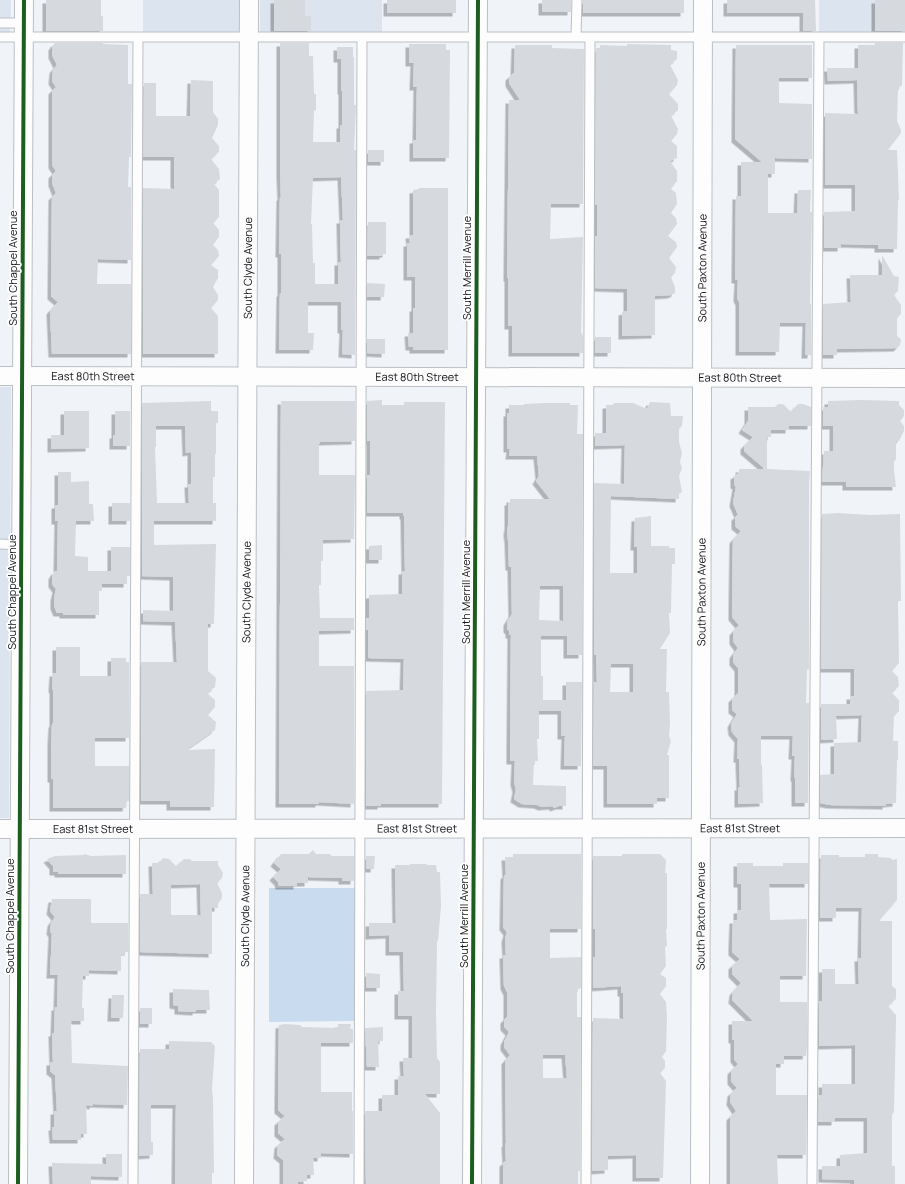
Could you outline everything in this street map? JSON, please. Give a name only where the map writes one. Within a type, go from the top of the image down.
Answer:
[{"type":"street","name":"South Chappel Avenue","points":[[18,1184],[24,0]]},
{"type":"street","name":"South Clyde Avenue","points":[[244,1184],[249,0]]},
{"type":"street","name":"South Merrill Avenue","points":[[472,1184],[478,0]]},
{"type":"street","name":"South Paxton Avenue","points":[[700,1184],[703,0]]},
{"type":"street","name":"East 80th Street","points":[[0,376],[905,378]]},
{"type":"street","name":"East 81st Street","points":[[0,829],[905,828]]},
{"type":"lane","points":[[576,0],[576,37]]},
{"type":"lane","points":[[0,23],[23,30],[138,37],[905,37]]},
{"type":"lane","points":[[0,37],[23,30]]},
{"type":"lane","points":[[133,1184],[138,37]]},
{"type":"lane","points":[[359,1184],[362,37]]},
{"type":"lane","points":[[586,1184],[590,37]]},
{"type":"lane","points":[[812,1184],[819,37]]},
{"type":"lane","points":[[0,544],[21,545]]},
{"type":"shaded area","points":[[0,0],[11,0],[10,37],[0,37]]},
{"type":"shaded area","points":[[143,0],[240,0],[240,37],[143,37]]},
{"type":"shaded area","points":[[260,0],[382,0],[382,37],[260,37]]},
{"type":"shaded area","points":[[819,0],[905,0],[905,37],[819,37]]},
{"type":"shaded area","points":[[0,387],[11,387],[9,818],[0,818]]},
{"type":"shaded area","points":[[269,888],[355,888],[354,1021],[269,1022]]},
{"type":"building","points":[[46,0],[101,0],[103,31],[46,31]]},
{"type":"building","points":[[274,0],[305,0],[305,16],[311,16],[311,31],[274,31]]},
{"type":"building","points":[[387,0],[456,0],[456,13],[387,13]]},
{"type":"building","points":[[542,0],[571,0],[571,12],[542,12]]},
{"type":"building","points":[[583,0],[684,0],[684,13],[583,13]]},
{"type":"building","points":[[727,0],[815,0],[816,31],[803,31],[803,13],[727,13]]},
{"type":"building","points":[[875,0],[905,0],[905,31],[875,31]]},
{"type":"building","points":[[55,43],[103,43],[128,45],[128,84],[132,84],[131,157],[129,157],[128,187],[131,187],[131,260],[98,259],[97,284],[131,284],[131,354],[52,354],[50,311],[58,302],[51,296],[52,197],[56,193],[52,183],[52,175],[56,171],[52,165],[52,91],[56,87],[52,81],[53,70],[57,65],[52,55],[52,47]]},
{"type":"building","points":[[280,43],[309,43],[309,56],[313,56],[314,94],[316,94],[313,142],[340,142],[340,125],[342,125],[341,59],[337,59],[337,47],[353,47],[354,105],[356,105],[354,150],[356,150],[355,355],[342,354],[343,330],[341,330],[341,302],[308,302],[308,333],[314,333],[313,350],[279,350],[281,293],[281,254],[279,254],[281,197]],"holes":[[[341,177],[343,220],[340,220],[341,262],[338,262],[338,284],[315,284],[315,263],[313,263],[311,224],[313,178]]]},
{"type":"building","points":[[875,43],[903,43],[902,86],[898,87],[897,121],[901,133],[888,150],[897,150],[899,200],[897,249],[878,249],[878,245],[841,244],[841,248],[824,248],[824,212],[855,211],[855,185],[825,185],[825,113],[858,114],[857,80],[828,81],[827,68],[858,68],[858,45],[875,45]]},
{"type":"building","points":[[409,44],[446,44],[446,50],[450,50],[449,158],[413,158],[413,140],[416,140],[417,87],[413,87],[414,63],[409,63]]},
{"type":"building","points":[[627,44],[671,45],[671,50],[677,51],[677,59],[670,65],[678,80],[677,85],[669,94],[678,104],[678,110],[671,116],[678,129],[677,134],[671,141],[677,146],[677,158],[670,161],[677,171],[677,181],[671,189],[676,193],[677,204],[671,213],[676,218],[677,224],[668,236],[676,242],[677,247],[669,258],[676,267],[675,273],[671,277],[675,287],[675,293],[671,295],[655,296],[655,335],[622,336],[622,312],[627,311],[627,289],[595,288],[595,236],[597,236],[597,205],[595,204],[596,49],[600,49],[600,45],[627,46]]},
{"type":"building","points":[[515,45],[552,45],[552,48],[584,49],[583,204],[551,204],[550,239],[583,237],[581,333],[583,337],[583,353],[512,353],[512,326],[508,326],[507,278],[509,100],[520,100],[509,83],[509,77],[514,73]]},
{"type":"building","points":[[736,45],[812,45],[812,78],[779,78],[779,103],[812,104],[812,159],[775,158],[775,174],[768,174],[768,213],[797,213],[798,190],[811,190],[811,355],[805,355],[806,323],[780,323],[779,352],[739,352],[739,302],[737,298],[738,280],[735,280],[736,196],[741,196],[741,162],[762,162],[735,139]]},
{"type":"building","points":[[191,80],[213,81],[213,112],[218,119],[218,125],[212,138],[219,146],[219,152],[211,159],[219,169],[220,179],[214,184],[219,190],[219,217],[213,223],[219,230],[219,237],[213,245],[218,250],[219,256],[211,265],[218,270],[218,278],[213,287],[218,295],[218,300],[211,308],[218,316],[218,354],[143,354],[143,188],[174,189],[174,157],[143,157],[144,83],[156,83],[156,116],[190,116]]},
{"type":"building","points":[[368,150],[384,150],[384,162],[368,162]]},
{"type":"building","points":[[419,188],[448,188],[448,350],[413,350],[413,347],[409,347],[408,333],[413,333],[415,277],[407,277],[407,243],[410,243],[409,235],[413,235],[413,190]]},
{"type":"building","points":[[368,222],[386,222],[386,254],[383,254],[383,256],[367,256]]},
{"type":"building","points":[[882,255],[894,276],[899,277],[898,291],[894,295],[901,305],[901,314],[897,318],[897,336],[901,339],[900,345],[897,348],[837,349],[837,355],[823,355],[823,304],[851,302],[850,275],[882,275]]},
{"type":"building","points":[[367,283],[385,284],[384,297],[367,297]]},
{"type":"building","points":[[595,337],[611,337],[611,353],[595,353]]},
{"type":"building","points":[[367,339],[385,339],[385,354],[367,353]]},
{"type":"building","points":[[382,400],[382,405],[404,405],[404,402],[445,402],[442,804],[381,804],[381,806],[366,806],[366,691],[403,690],[404,659],[368,658],[368,630],[366,630],[366,618],[369,618],[369,595],[402,594],[402,571],[405,571],[403,513],[367,513],[367,475],[370,475],[370,441],[367,441],[367,401]]},
{"type":"building","points":[[211,401],[211,411],[218,411],[218,423],[216,423],[215,477],[213,477],[213,503],[216,503],[216,521],[154,521],[154,545],[216,544],[214,624],[208,624],[208,671],[216,678],[215,687],[207,693],[215,700],[215,707],[208,715],[216,722],[215,730],[186,750],[215,749],[214,807],[170,807],[170,801],[141,801],[141,662],[177,662],[175,622],[143,621],[143,610],[173,611],[173,577],[142,576],[142,403]],"holes":[[[156,426],[185,426],[186,453],[191,452],[191,484],[188,484],[189,503],[157,503],[155,447]]]},
{"type":"building","points":[[281,401],[355,401],[355,441],[320,442],[319,444],[319,475],[355,475],[354,539],[323,540],[321,585],[319,585],[320,618],[354,618],[354,630],[319,631],[319,666],[354,666],[354,804],[319,802],[319,804],[279,804]]},
{"type":"building","points":[[828,401],[899,401],[899,405],[904,410],[904,416],[900,421],[904,426],[904,431],[899,441],[896,441],[896,459],[894,462],[894,470],[896,487],[846,487],[846,482],[822,482],[824,451],[833,451],[833,426],[823,426],[823,407],[828,407]]},
{"type":"building","points":[[650,402],[670,403],[671,416],[683,416],[682,426],[679,429],[679,442],[682,453],[680,462],[682,468],[679,476],[682,492],[679,494],[679,499],[611,496],[610,573],[637,573],[637,547],[634,547],[635,518],[651,516],[651,546],[669,546],[669,548],[675,548],[675,564],[672,564],[671,613],[669,613],[670,633],[660,649],[667,649],[666,692],[669,692],[669,736],[671,741],[667,755],[669,755],[669,798],[657,798],[657,804],[607,804],[607,766],[593,766],[594,682],[597,682],[596,655],[594,655],[594,483],[624,484],[625,445],[595,446],[595,433],[606,433],[606,405],[612,405],[615,403],[633,403],[647,409]],"holes":[[[611,664],[633,664],[633,692],[610,692]]]},
{"type":"building","points":[[570,403],[570,405],[578,405],[577,434],[583,434],[582,655],[567,655],[567,636],[541,636],[541,676],[543,676],[543,700],[566,700],[566,682],[582,682],[581,766],[564,766],[565,736],[561,736],[561,711],[539,711],[539,739],[537,739],[538,761],[534,761],[533,785],[566,786],[566,806],[554,808],[552,806],[542,807],[537,805],[522,804],[514,799],[516,789],[514,782],[515,761],[510,761],[511,635],[509,635],[509,631],[507,629],[507,622],[512,614],[511,567],[509,567],[507,532],[508,502],[510,502],[510,499],[550,499],[536,481],[539,476],[537,456],[509,456],[510,449],[507,449],[507,413],[509,413],[509,405]],"holes":[[[540,586],[563,586],[563,621],[539,620]]]},
{"type":"building","points":[[778,404],[783,404],[791,412],[798,404],[811,407],[811,426],[789,426],[789,430],[771,430],[771,437],[767,437],[767,469],[810,471],[809,669],[807,670],[806,703],[809,703],[808,803],[795,803],[795,756],[792,756],[793,736],[761,736],[763,803],[738,804],[738,787],[740,787],[739,759],[737,759],[738,739],[732,732],[731,724],[737,714],[732,710],[732,699],[738,693],[738,668],[733,662],[733,655],[738,648],[733,641],[733,632],[739,625],[732,617],[732,609],[733,540],[741,531],[735,526],[735,517],[738,515],[733,503],[736,486],[734,485],[734,476],[739,473],[739,469],[765,469],[744,451],[744,446],[753,437],[742,430],[748,421],[748,407],[775,407]]},
{"type":"building","points":[[64,411],[89,411],[89,448],[51,449],[51,435],[64,435]]},
{"type":"building","points":[[115,411],[130,411],[130,446],[113,446],[113,435],[115,435]]},
{"type":"building","points":[[58,472],[71,472],[71,482],[89,481],[89,504],[93,504],[94,521],[76,521],[75,556],[88,557],[88,571],[111,571],[111,547],[130,547],[130,576],[127,576],[127,584],[102,584],[102,591],[99,591],[99,615],[63,615],[63,613],[57,613],[54,606],[56,589],[52,584],[52,576],[55,571],[57,571],[58,521],[55,521],[55,505],[58,505]]},
{"type":"building","points":[[112,503],[130,503],[130,521],[112,521]]},
{"type":"building","points":[[838,513],[870,515],[900,514],[901,601],[898,601],[899,663],[892,671],[898,677],[899,686],[892,693],[899,700],[899,711],[894,716],[893,741],[898,741],[896,803],[886,804],[886,806],[830,805],[820,803],[820,775],[834,774],[834,743],[861,742],[862,715],[836,716],[837,739],[821,740],[821,704],[850,704],[850,696],[854,696],[854,669],[821,669],[822,514]]},
{"type":"building","points":[[382,545],[382,560],[369,560],[369,546]]},
{"type":"building","points":[[56,647],[80,647],[80,676],[111,676],[111,658],[126,658],[126,662],[129,662],[129,738],[95,738],[95,766],[129,766],[129,801],[127,801],[126,808],[53,808],[53,779],[51,779],[51,743],[53,723],[52,689],[53,673],[56,673]]},
{"type":"building","points":[[313,850],[316,854],[354,856],[354,881],[342,881],[342,878],[308,877],[308,883],[297,883],[297,886],[279,886],[278,882],[273,877],[281,869],[274,863],[281,854],[309,854]]},
{"type":"building","points":[[85,854],[91,856],[126,855],[126,874],[58,874],[58,872],[53,872],[53,866],[47,859],[55,856]]},
{"type":"building","points":[[513,854],[581,854],[581,929],[550,929],[550,958],[581,957],[581,988],[577,991],[577,1017],[581,1017],[580,1171],[578,1171],[578,1184],[503,1184],[503,1163],[506,1161],[505,1061],[510,1055],[504,1047],[504,1042],[509,1032],[504,1027],[504,1020],[507,1017],[507,992],[504,986],[503,955],[506,955],[505,939],[507,932],[503,927],[504,876],[506,874],[505,857],[513,857]],"holes":[[[543,1055],[565,1055],[567,1078],[543,1078]]]},
{"type":"building","points":[[622,854],[660,854],[666,860],[666,966],[660,974],[666,978],[666,986],[660,994],[666,1002],[667,1017],[666,1051],[662,1057],[665,1061],[665,1068],[660,1073],[666,1081],[663,1178],[636,1178],[636,1155],[608,1156],[608,1170],[592,1171],[593,1018],[623,1019],[623,993],[621,993],[621,986],[593,988],[595,929],[593,929],[593,856],[622,856]]},
{"type":"building","points":[[865,854],[878,854],[878,857],[891,858],[892,860],[897,859],[897,900],[879,921],[892,921],[892,986],[896,989],[896,999],[888,1006],[896,1015],[894,1112],[892,1115],[892,1166],[895,1166],[895,1184],[854,1184],[854,1180],[822,1179],[822,1166],[840,1166],[840,1155],[867,1153],[867,1118],[835,1118],[835,1122],[818,1122],[819,1095],[822,1095],[822,1084],[855,1084],[855,1045],[819,1046],[819,1001],[822,1001],[822,969],[835,969],[835,984],[859,984],[858,958],[861,958],[862,908],[836,908],[836,918],[820,918],[821,855],[865,857]]},
{"type":"building","points":[[366,856],[375,856],[374,869],[366,869]]},
{"type":"building","points":[[163,858],[169,859],[176,866],[184,859],[190,859],[192,861],[218,861],[218,865],[223,873],[222,878],[217,883],[222,893],[222,898],[218,904],[218,908],[212,908],[212,954],[140,952],[140,894],[153,894],[152,863],[159,863]],"holes":[[[200,884],[201,915],[171,915],[171,885]]]},
{"type":"building","points":[[737,863],[753,863],[753,866],[783,866],[783,863],[808,863],[808,884],[769,884],[770,920],[807,919],[806,976],[780,976],[780,1002],[807,1002],[806,1056],[784,1056],[784,1064],[776,1064],[776,1095],[807,1095],[806,1155],[777,1155],[778,1184],[730,1184],[730,1117],[736,1111],[730,1102],[731,1093],[737,1088],[731,1081],[731,1071],[738,1064],[734,1059],[732,1021],[753,1021],[732,1000],[733,992],[741,983],[732,974],[732,966],[740,959],[732,952],[733,920],[737,920],[737,910],[741,910],[741,884],[737,884]]},
{"type":"building","points":[[395,865],[436,865],[437,872],[440,872],[441,906],[437,941],[436,1012],[437,1058],[440,1062],[440,1094],[425,1094],[440,1113],[440,1184],[366,1184],[365,1111],[382,1111],[382,1095],[398,1095],[398,1076],[404,1076],[403,1058],[412,1058],[412,1016],[398,1016],[398,991],[404,991],[403,952],[389,952],[389,935],[369,936],[369,923],[396,923]]},
{"type":"building","points":[[52,899],[91,899],[91,923],[128,923],[128,952],[124,952],[124,955],[121,954],[121,971],[89,970],[89,976],[83,976],[82,1008],[84,1008],[84,1021],[71,1021],[72,1063],[128,1066],[127,1105],[86,1105],[87,1134],[81,1134],[81,1140],[53,1140],[52,1127],[54,1127],[54,1111],[57,1111],[55,1075],[50,1071],[50,1062],[53,1062],[52,1033],[54,1033],[55,1007],[57,1007],[58,975],[50,975],[52,934],[50,931],[51,923],[55,917],[50,911]]},
{"type":"building","points":[[366,973],[380,974],[380,988],[366,988]]},
{"type":"building","points":[[173,989],[209,990],[210,1010],[196,1010],[196,1012],[178,1011],[178,1006],[173,1005]]},
{"type":"building","points":[[112,995],[124,995],[123,1018],[111,1018]]},
{"type":"building","points":[[140,1008],[152,1008],[152,1024],[140,1024]]},
{"type":"building","points":[[338,1024],[351,1024],[350,1029],[353,1029],[353,1043],[321,1043],[321,1092],[352,1092],[353,1154],[321,1153],[321,1158],[313,1158],[314,1175],[307,1175],[307,1181],[298,1182],[298,1184],[283,1184],[283,1160],[277,1155],[278,1145],[285,1139],[278,1133],[278,1122],[285,1116],[278,1110],[278,1100],[279,1025],[300,1025],[302,1027],[338,1028]]},
{"type":"building","points":[[383,1027],[383,1041],[378,1041],[379,1067],[367,1067],[365,1028]]},
{"type":"building","points":[[169,1041],[211,1042],[215,1046],[212,1090],[214,1173],[212,1173],[212,1184],[175,1184],[176,1105],[151,1105],[151,1142],[153,1142],[153,1155],[139,1156],[140,1049],[169,1049]]},
{"type":"building","points":[[106,1154],[122,1154],[122,1177],[91,1176],[91,1184],[53,1184],[52,1163],[106,1164]]},
{"type":"cycle path","points":[[18,1184],[24,0]]},
{"type":"cycle path","points":[[472,1184],[478,0]]}]
